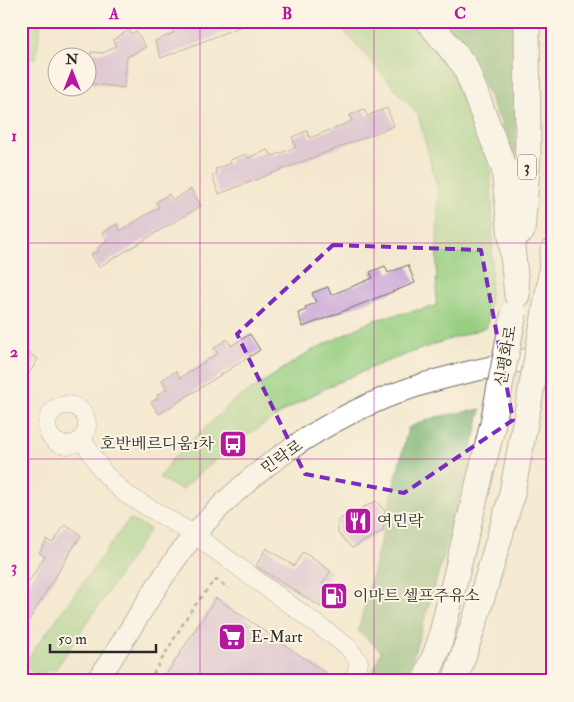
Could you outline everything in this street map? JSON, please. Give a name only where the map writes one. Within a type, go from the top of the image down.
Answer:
[{"type":"highway","points":[[428,21],[465,66],[504,168],[515,304]]},
{"type":"highway","name":"신평화로","points":[[424,681],[439,645],[492,428],[515,304],[528,157],[527,21]]},
{"type":"highway","name":"신평화로","points":[[455,681],[511,498],[550,283],[553,251]]},
{"type":"main road","name":"민락로","points":[[97,681],[177,558],[195,535],[220,507],[277,457],[352,413],[420,385],[553,354]]},
{"type":"street","points":[[82,439],[103,472],[124,493],[195,535],[348,647],[359,662],[354,681]]},
{"type":"path","points":[[149,681],[190,612],[213,582],[217,580],[229,589]]},
{"type":"highlighted area","points":[[333,245],[481,250],[513,420],[404,493],[305,474],[237,334]]},
{"type":"green space","points":[[21,21],[41,21],[36,59],[21,56]]},
{"type":"green space","points":[[335,21],[418,21],[450,67],[476,116],[490,164],[493,239],[487,327],[384,363],[305,399],[249,434],[182,490],[159,478],[173,458],[231,403],[309,352],[374,320],[436,306],[438,190],[418,115]]},
{"type":"green space","points":[[439,21],[516,21],[516,179],[511,174],[501,124],[476,67]]},
{"type":"green space","points":[[481,409],[459,505],[406,681],[370,681],[381,651],[358,631],[408,428],[435,417]]},
{"type":"green space","points":[[129,519],[150,529],[56,669],[35,674],[23,665]]},
{"type":"building","points":[[178,21],[187,21],[188,25],[199,21],[252,22],[161,58],[155,41],[174,33],[170,24]]},
{"type":"building","points":[[129,30],[131,34],[136,31],[146,47],[127,57],[124,88],[98,84],[98,53],[103,53],[116,46],[113,40]]},
{"type":"building","points":[[387,108],[394,126],[219,194],[212,175],[217,173],[215,169],[231,163],[230,160],[246,154],[248,158],[267,150],[273,156],[296,147],[292,137],[307,131],[310,138],[352,121],[350,115],[364,109],[367,116]]},
{"type":"building","points":[[191,189],[201,206],[99,267],[91,255],[99,251],[97,248],[108,241],[102,233],[117,224],[120,231],[159,207],[156,202],[169,194],[173,200]]},
{"type":"building","points":[[408,265],[415,283],[303,327],[298,313],[306,310],[305,307],[316,303],[312,293],[328,287],[331,295],[373,278],[370,272],[385,266],[388,273]]},
{"type":"building","points":[[250,334],[260,350],[159,414],[151,402],[158,398],[157,395],[167,389],[162,380],[176,371],[180,378],[218,353],[214,348],[227,339],[231,346]]},
{"type":"building","points":[[21,348],[38,359],[21,386]]},
{"type":"building","points":[[376,501],[385,511],[383,531],[352,548],[338,533],[338,520]]},
{"type":"building","points":[[65,525],[81,535],[21,633],[21,594],[45,556],[39,553],[47,540],[53,543]]},
{"type":"building","points":[[266,548],[294,566],[303,552],[331,571],[322,584],[337,593],[326,610],[256,566]]},
{"type":"building","name":"E-Mart","points":[[216,598],[338,681],[162,681]]},
{"type":"place","name":"호반베르디움1차","points":[[233,444]]},
{"type":"place","name":"여민락","points":[[358,521]]},
{"type":"place","name":"이마트 셀프주유소","points":[[334,596]]},
{"type":"place","name":"E-Mart","points":[[232,637]]}]
